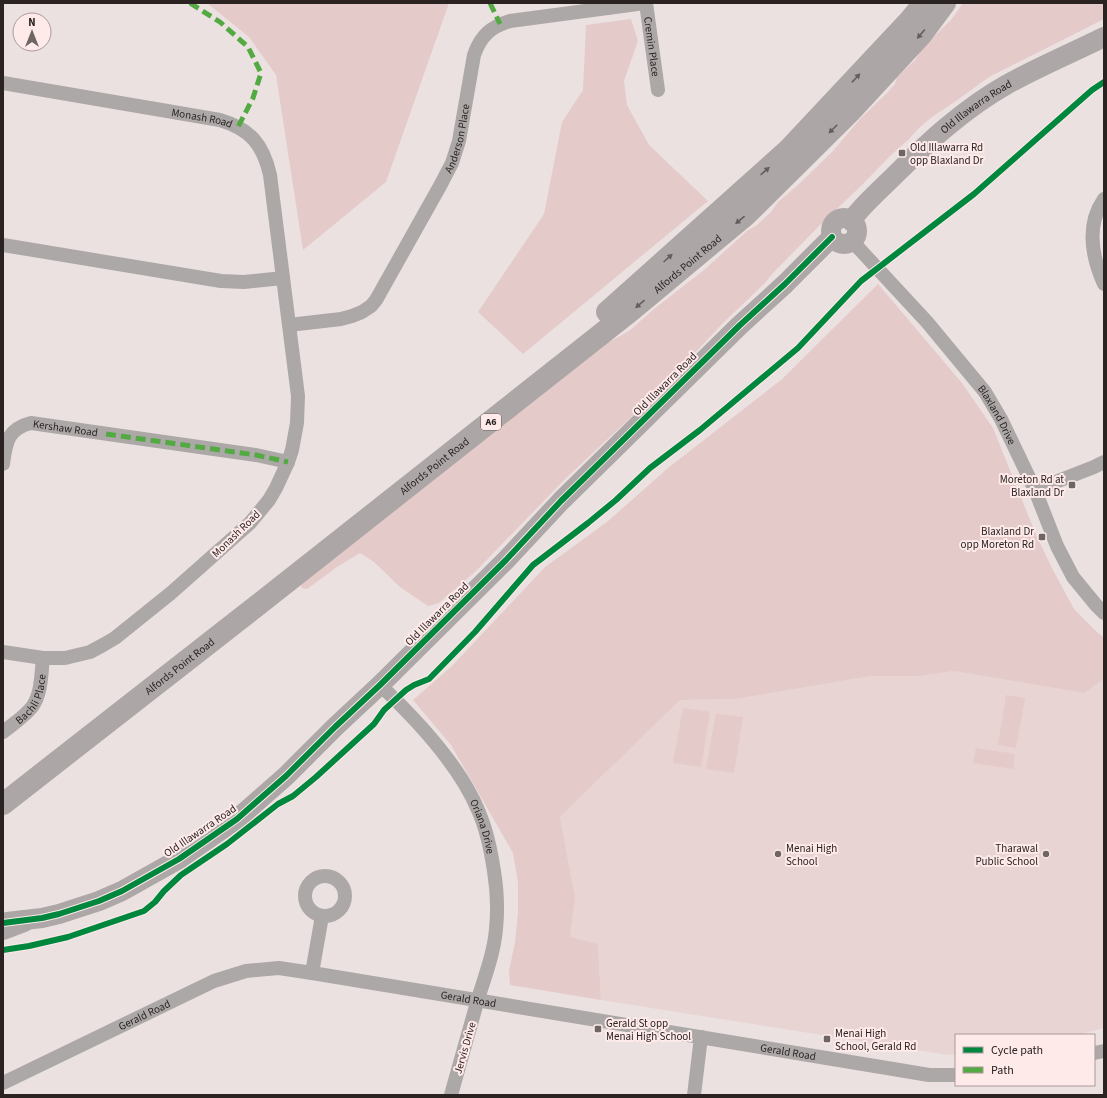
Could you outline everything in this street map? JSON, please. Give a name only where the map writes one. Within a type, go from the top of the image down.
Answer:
[{"type":"highway","name":"Alfords Point Road","points":[[3,788],[605,315],[788,150],[909,21],[924,3]]},
{"type":"highway","name":"Alfords Point Road","points":[[3,804],[273,594],[633,310],[746,215],[850,112],[922,34],[945,3]]},
{"type":"highway","points":[[3,929],[13,922]]},
{"type":"street","name":"Cremin Place","points":[[646,3],[658,90]]},
{"type":"street","name":"Anderson Place","points":[[289,325],[341,319],[352,316],[362,312],[376,300],[452,163],[459,141],[474,55],[477,46],[488,32],[500,24],[510,20],[646,3]]},
{"type":"street","name":"Old Illawarra Road","points":[[851,221],[908,162],[940,132],[960,116],[1006,85],[1104,37]]},
{"type":"street","name":"Monash Road","points":[[3,83],[220,120],[246,132],[260,146],[268,164],[272,188],[297,385],[298,409],[295,436],[288,462],[269,500],[250,523],[158,604],[115,638],[90,652],[64,658],[43,658],[3,652]]},
{"type":"street","points":[[1104,199],[1100,204],[1096,215],[1092,236],[1096,265],[1104,284]]},
{"type":"street","points":[[844,218],[851,221],[856,227],[856,234],[849,243],[841,244],[832,237],[832,226],[837,220],[844,218]]},
{"type":"street","name":"Old Illawarra Road","points":[[13,922],[59,914],[122,891],[179,859],[236,819],[253,805],[286,776],[380,685],[506,560],[561,501],[832,237]]},
{"type":"street","name":"Blaxland Drive","points":[[852,241],[927,322],[985,392],[1001,419],[1035,490],[1057,546],[1073,577],[1104,613]]},
{"type":"street","points":[[3,245],[221,281],[244,282],[283,278]]},
{"type":"street","name":"Kershaw Road","points":[[3,464],[6,446],[11,435],[16,429],[23,425],[31,424],[40,424],[256,455],[288,462]]},
{"type":"street","points":[[1035,490],[1104,462]]},
{"type":"street","name":"Bachli Place","points":[[3,732],[25,714],[37,697],[43,658]]},
{"type":"street","name":"Oriana Drive","points":[[380,685],[400,704],[452,764],[470,793],[484,826],[496,883],[497,915],[495,936],[489,964],[478,1000]]},
{"type":"street","points":[[312,972],[322,916]]},
{"type":"street","name":"Gerald Road","points":[[3,1083],[214,981],[246,971],[279,968],[312,972],[929,1075],[955,1075]]},
{"type":"street","name":"Jervis Drive","points":[[451,1095],[478,1000]]},
{"type":"street","points":[[694,1095],[701,1037]]},
{"type":"shaded area","points":[[207,3],[449,3],[386,182],[303,250],[276,75],[249,37]]},
{"type":"shaded area","points":[[963,3],[1104,3],[1104,19],[989,77],[932,117],[919,128],[821,224],[764,284],[723,323],[660,390],[565,479],[475,572],[439,603],[428,606],[400,587],[374,562],[360,553],[337,567],[307,589],[302,588],[300,584],[603,344],[629,331],[654,309],[704,270],[747,231],[757,225],[771,212],[778,202],[833,151],[860,119],[887,93],[895,84],[897,77],[915,60],[922,48],[951,20]]},
{"type":"shaded area","points":[[631,19],[638,41],[624,81],[627,105],[649,145],[708,201],[523,354],[478,312],[544,214],[562,122],[583,90],[586,25]]},
{"type":"shaded area","points":[[878,284],[962,383],[993,428],[1037,537],[1053,570],[1074,609],[1104,637],[1104,679],[1084,693],[954,671],[920,676],[871,676],[736,699],[680,700],[560,817],[575,898],[570,937],[598,944],[601,1000],[510,985],[509,971],[515,942],[518,913],[518,883],[513,853],[451,745],[413,700],[452,666],[545,567],[607,522],[668,468],[781,380]]},
{"type":"shaded area","name":"Menai High School","points":[[954,671],[1084,693],[1104,679],[1104,1028],[1081,1034],[955,1034],[955,1054],[948,1055],[601,1000],[598,944],[570,937],[575,898],[560,817],[680,700],[736,699],[871,676],[920,676]]},
{"type":"shaded area","points":[[1006,695],[1025,698],[1016,748],[998,745]]},
{"type":"shaded area","points":[[683,708],[710,712],[701,767],[673,763]]},
{"type":"shaded area","points":[[716,714],[743,717],[734,773],[706,769]]},
{"type":"shaded area","points":[[976,748],[1015,754],[1013,769],[973,763]]},
{"type":"marked path","points":[[190,3],[220,22],[248,47],[261,73],[253,98],[238,127]]},
{"type":"marked path","points":[[490,3],[500,24]]},
{"type":"marked path","points":[[106,434],[256,455],[288,462]]},
{"type":"cycle path","points":[[3,950],[68,937],[144,911],[155,902],[181,875],[227,844],[278,804],[293,796],[374,724],[384,710],[406,690],[429,679],[475,632],[533,565],[588,523],[616,500],[650,468],[700,430],[798,348],[861,281],[974,194],[1092,90],[1104,82]]},
{"type":"cycle path","points":[[3,923],[42,918],[59,914],[99,901],[122,891],[179,859],[237,819],[286,776],[380,685],[506,560],[561,501],[832,237]]},
{"type":"place","name":"Old Illawarra Rd opp Blaxland Dr","points":[[902,153]]},
{"type":"place","name":"Moreton Rd at Blaxland Dr","points":[[1072,485]]},
{"type":"place","name":"Blaxland Dr opp Moreton Rd","points":[[1042,537]]},
{"type":"place","name":"Menai High School","points":[[778,854]]},
{"type":"place","name":"Tharawal Public School","points":[[1046,854]]},
{"type":"place","name":"Gerald St opp Menai High School","points":[[598,1029]]},
{"type":"place","name":"Menai High School, Gerald Rd","points":[[827,1039]]}]
